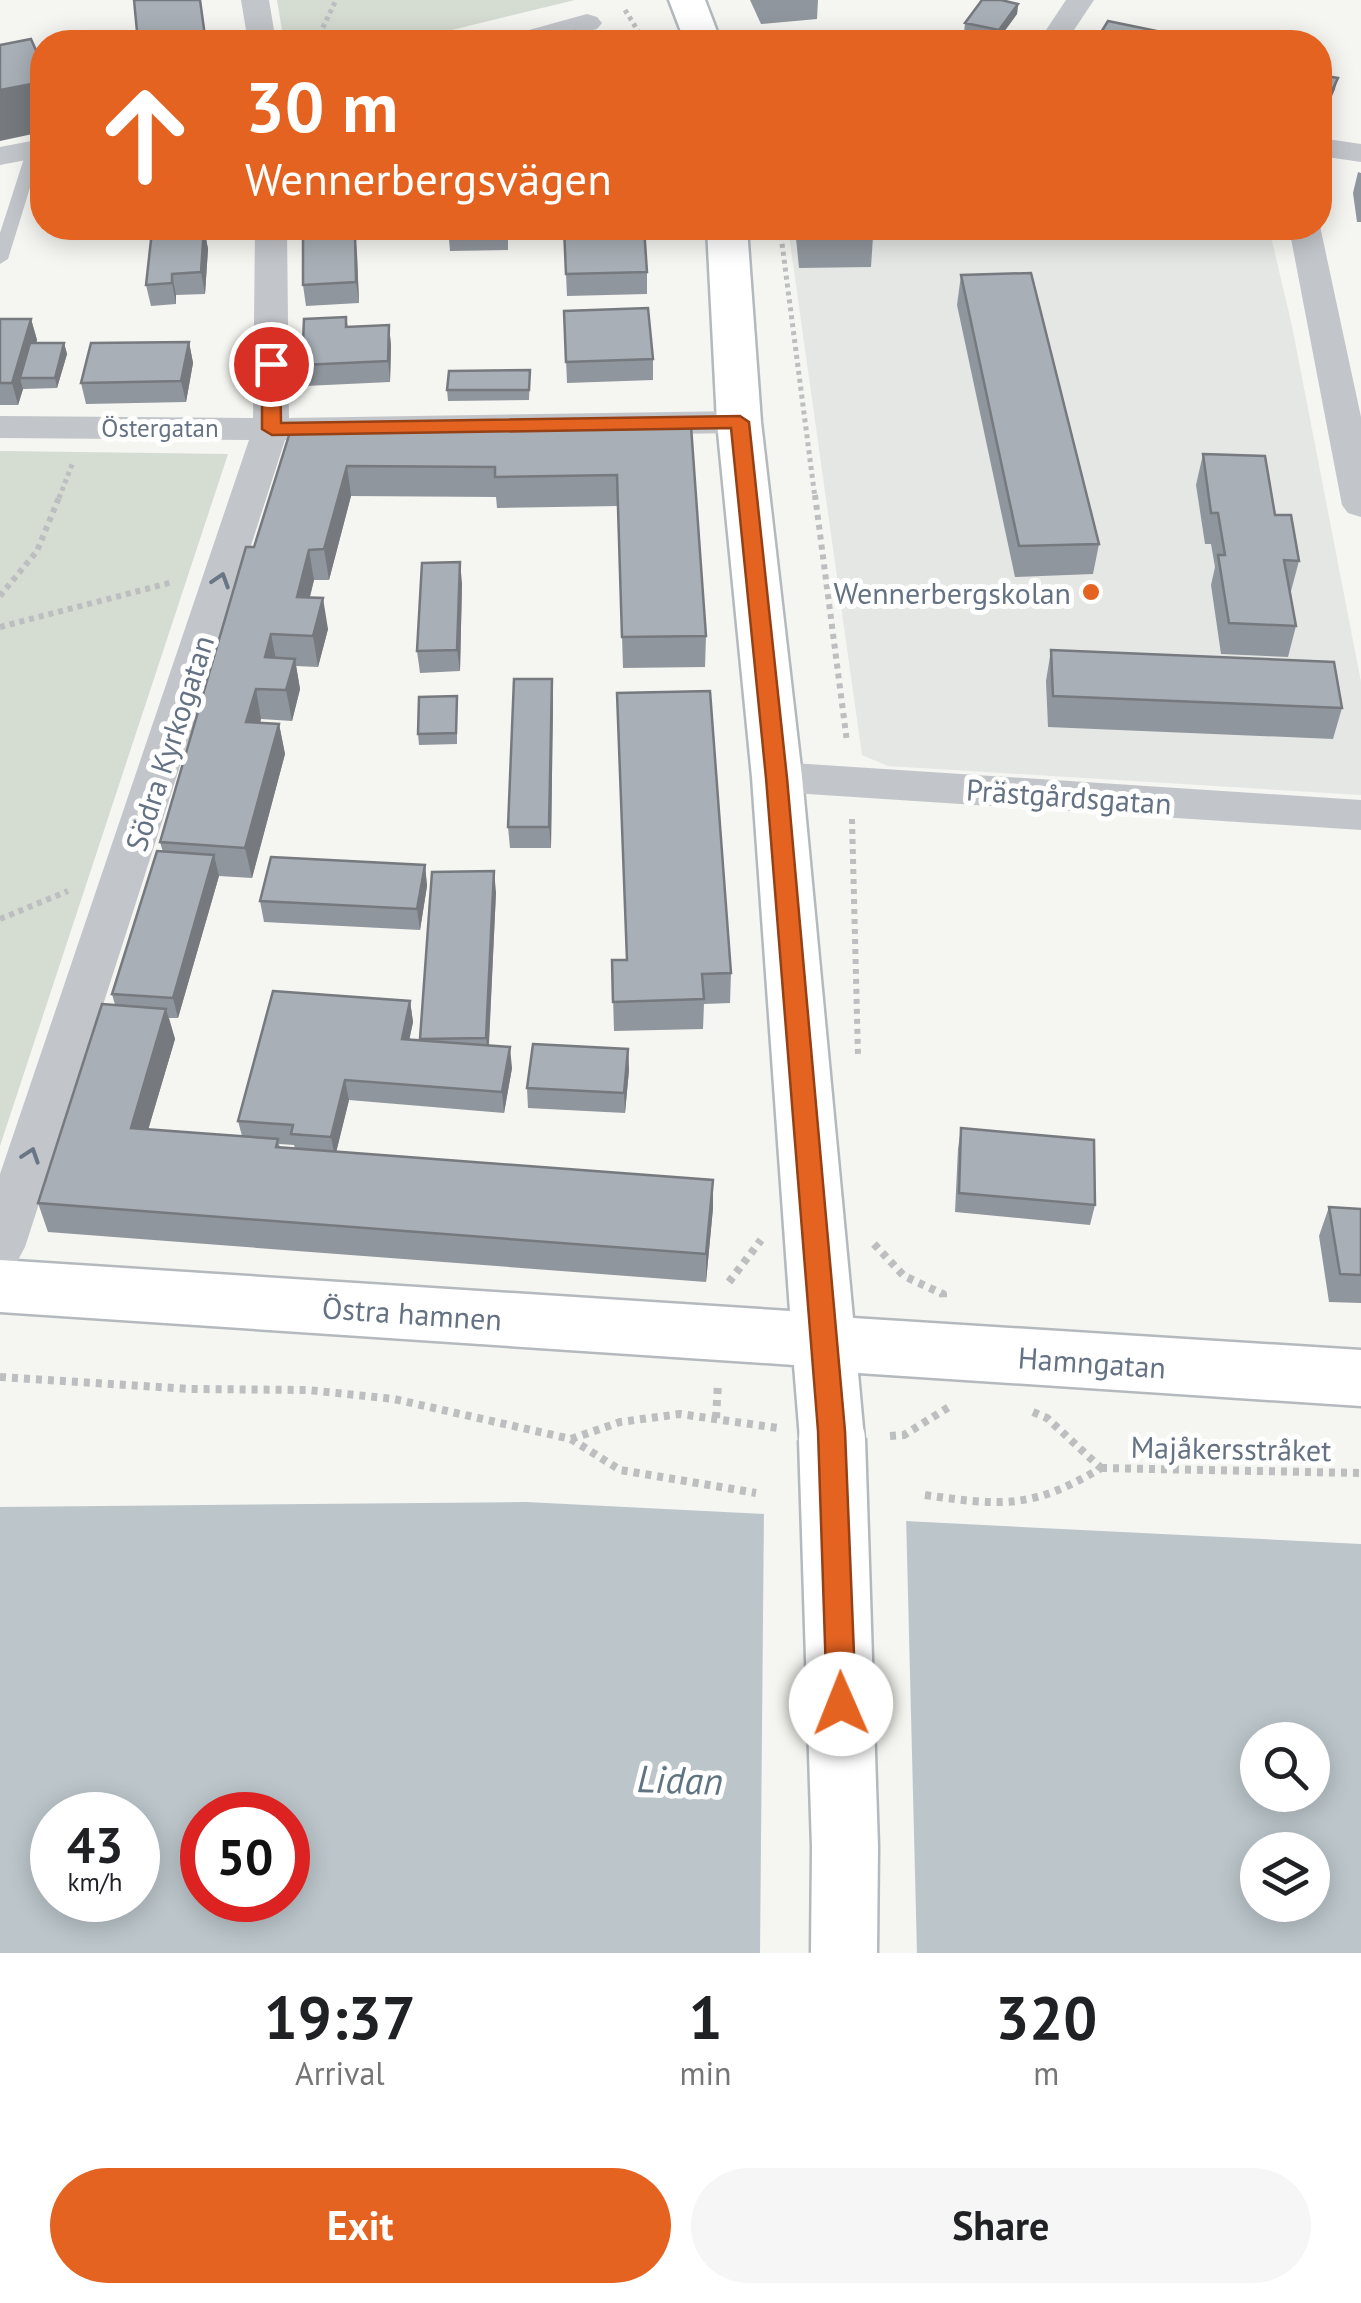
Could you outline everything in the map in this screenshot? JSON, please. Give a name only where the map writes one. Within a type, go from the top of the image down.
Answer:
[{"type":"main road","points":[[687,0],[698,30]]},
{"type":"main road","points":[[728,240],[740,422],[776,778],[824,1341],[837,1435],[844,1953]]},
{"type":"main road","name":"Östra hamnen","points":[[0,1286],[824,1341]]},
{"type":"main road","name":"Hamngatan","points":[[824,1341],[883,1349],[1361,1378]]},
{"type":"street","points":[[256,0],[260,30]]},
{"type":"street","points":[[1060,30],[1080,0]]},
{"type":"street","points":[[561,30],[587,23]]},
{"type":"street","points":[[1332,149],[1361,154]]},
{"type":"street","points":[[0,156],[30,150]]},
{"type":"street","name":"Södra Kyrkogatan","points":[[0,1247],[272,429],[271,240]]},
{"type":"street","points":[[1307,240],[1361,505]]},
{"type":"street","name":"Östergatan","points":[[0,427],[272,429],[740,422]]},
{"type":"street","name":"Prästgårdsgatan","points":[[776,778],[1361,814]]},
{"type":"lane","points":[[0,259],[30,172]]},
{"type":"path","points":[[322,30],[336,0]]},
{"type":"path","points":[[620,0],[637,30]]},
{"type":"path","points":[[782,240],[852,783],[859,1072]]},
{"type":"path","points":[[0,596],[37,551],[86,428]]},
{"type":"path","points":[[0,627],[71,605],[224,570]]},
{"type":"path","points":[[0,919],[64,892],[125,880]]},
{"type":"path","points":[[872,1225],[874,1244]]},
{"type":"path","points":[[0,1377],[190,1389],[308,1390],[377,1397],[571,1439],[620,1470],[756,1493]]},
{"type":"path","points":[[571,1439],[620,1422],[680,1414],[837,1435],[904,1435],[941,1409],[968,1402]]},
{"type":"path","points":[[925,1495],[1003,1507],[1058,1495],[1101,1468],[1047,1418],[1019,1406]]},
{"type":"path","name":"Majåkersstråket","points":[[1101,1468],[1361,1473]]},
{"type":"shaded area","points":[[277,0],[575,0],[452,30],[282,30]]},
{"type":"shaded area","name":"Wennerbergskolan","points":[[790,240],[1272,240],[1361,682],[1361,795],[888,766],[862,755]]},
{"type":"shaded area","points":[[0,451],[228,454],[0,1146]]},
{"type":"water","name":"Lidan","points":[[526,1502],[1361,1544],[1361,1953],[0,1953],[0,1507]]},
{"type":"pier","points":[[764,1506],[906,1514],[917,1953],[760,1953]]},
{"type":"building","points":[[134,0],[200,0],[204,30],[137,30]]},
{"type":"building","points":[[982,0],[1018,4],[999,30],[965,23]]},
{"type":"building","points":[[1108,21],[1152,30],[1102,30]]},
{"type":"building","points":[[30,39],[30,84],[0,90],[0,45]]},
{"type":"building","points":[[151,240],[203,240],[201,272],[172,274],[172,283],[146,285]]},
{"type":"building","points":[[303,240],[355,240],[356,282],[303,285]]},
{"type":"building","points":[[565,240],[645,240],[647,272],[566,274]]},
{"type":"building","points":[[1031,273],[1099,544],[1019,546],[961,275]]},
{"type":"building","points":[[648,308],[653,359],[566,362],[564,311]]},
{"type":"building","points":[[346,317],[346,327],[389,325],[388,361],[302,365],[304,319]]},
{"type":"building","points":[[0,319],[31,319],[12,383],[0,383]]},
{"type":"building","points":[[189,342],[181,381],[81,383],[91,343]]},
{"type":"building","points":[[30,343],[64,343],[55,378],[20,378]]},
{"type":"building","points":[[530,370],[529,390],[447,390],[449,371]]},
{"type":"building","points":[[691,426],[706,636],[622,637],[617,475],[495,477],[495,467],[347,466],[324,549],[309,550],[297,597],[323,598],[313,636],[271,634],[265,657],[295,659],[286,690],[256,689],[246,722],[279,724],[245,848],[160,842],[246,547],[254,547],[291,429]]},
{"type":"building","points":[[1203,454],[1265,456],[1275,515],[1291,515],[1299,561],[1284,560],[1296,626],[1229,623],[1218,555],[1225,555],[1218,513],[1211,513]]},
{"type":"building","points":[[460,562],[457,650],[417,651],[422,563]]},
{"type":"building","points":[[1051,650],[1334,662],[1342,708],[1053,696]]},
{"type":"building","points":[[514,679],[552,679],[549,827],[508,827]]},
{"type":"building","points":[[710,691],[731,973],[702,974],[704,999],[613,1002],[612,960],[627,960],[617,693]]},
{"type":"building","points":[[457,696],[456,733],[418,734],[419,697]]},
{"type":"building","points":[[157,851],[214,855],[173,998],[112,994]]},
{"type":"building","points":[[271,857],[425,865],[417,909],[260,901]]},
{"type":"building","points":[[494,871],[486,1038],[420,1039],[432,872]]},
{"type":"building","points":[[273,991],[410,1001],[402,1039],[510,1047],[502,1092],[345,1080],[331,1137],[291,1134],[293,1125],[238,1121]]},
{"type":"building","points":[[102,1004],[166,1009],[131,1128],[278,1139],[276,1147],[713,1180],[706,1254],[38,1203]]},
{"type":"building","points":[[533,1044],[628,1049],[624,1093],[527,1088]]},
{"type":"building","points":[[961,1128],[1094,1140],[1095,1205],[959,1193]]},
{"type":"building","points":[[1329,1207],[1361,1209],[1361,1275],[1340,1274]]},
{"type":"place","name":"Wennerbergskolan","points":[[1091,592]]},
{"type":"route","points":[[271,364],[272,429],[740,422],[776,778],[832,1431],[841,1704]]}]
